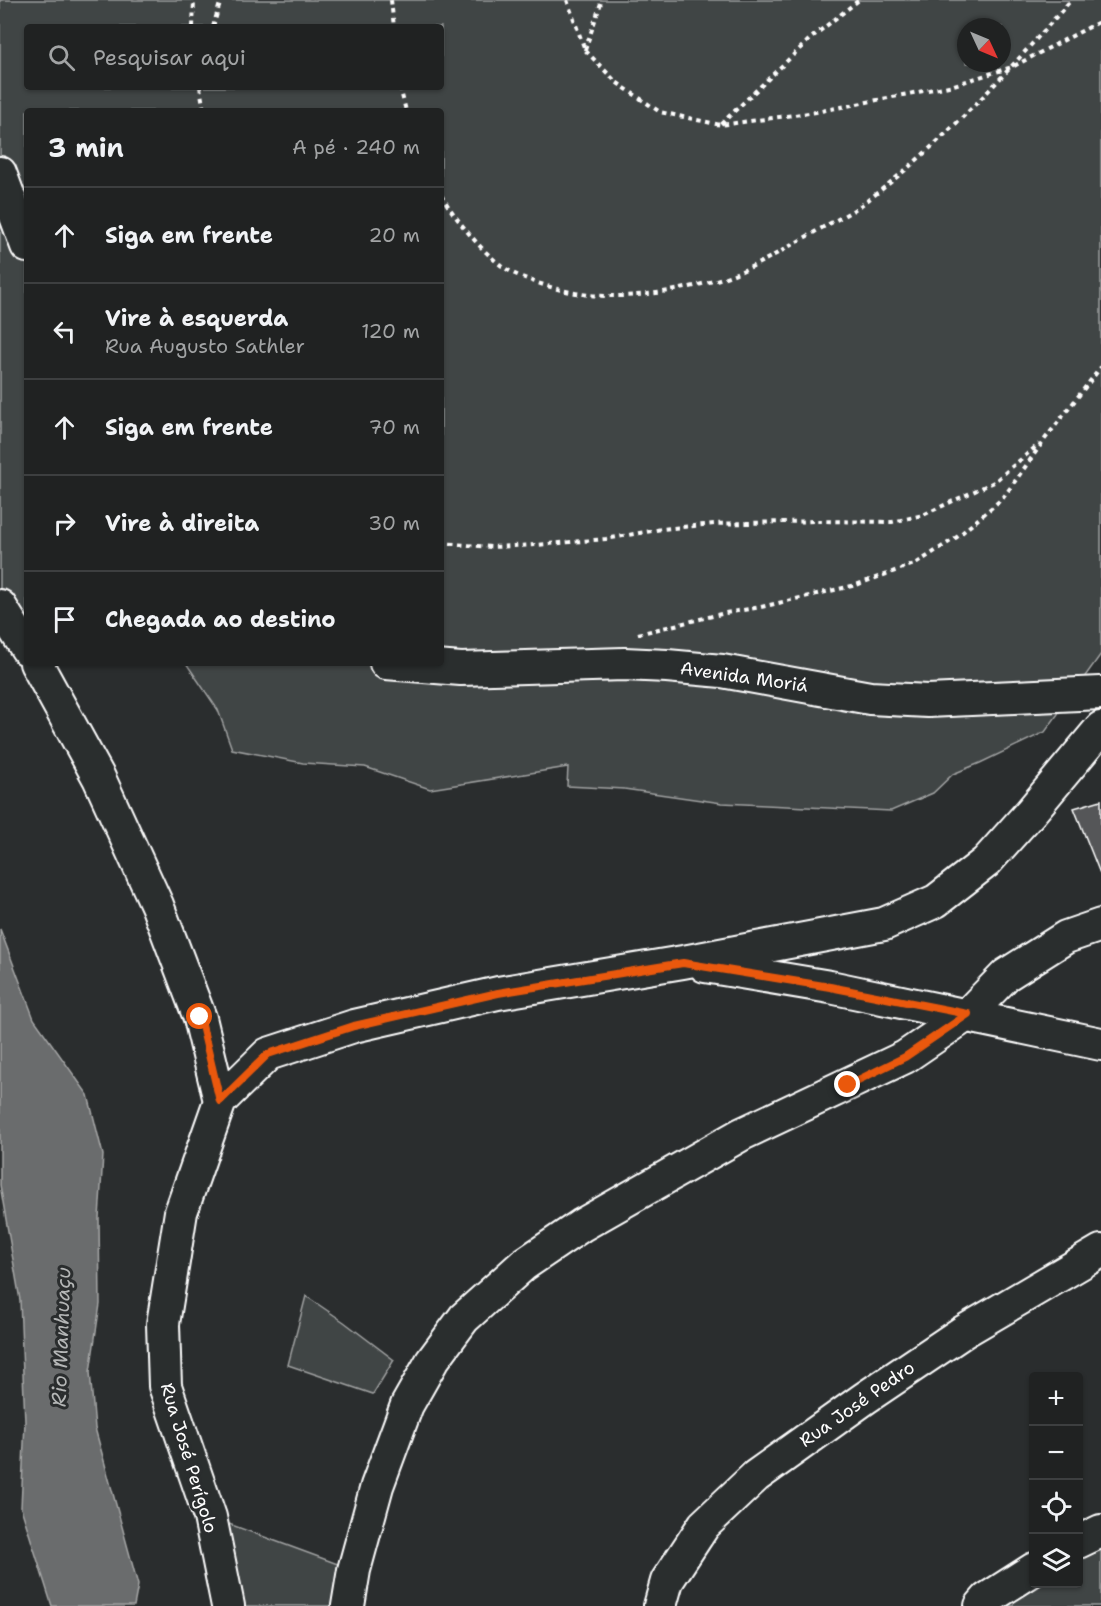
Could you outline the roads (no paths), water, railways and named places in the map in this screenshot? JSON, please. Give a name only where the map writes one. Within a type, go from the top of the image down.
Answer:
[{"type":"street","points":[[0,173],[24,238]]},
{"type":"street","points":[[0,606],[24,644]]},
{"type":"street","name":"Avenida Moriá","points":[[424,666],[461,669],[624,664],[667,666],[722,670],[870,698],[928,701],[1101,693]]},
{"type":"street","points":[[38,666],[99,778],[157,905],[200,1017],[220,1101]]},
{"type":"street","points":[[220,1101],[268,1054],[354,1026],[498,993],[683,963],[884,924],[936,901],[986,862],[1101,728]]},
{"type":"street","points":[[348,1606],[354,1570],[377,1486],[407,1405],[432,1361],[464,1318],[523,1265],[582,1225],[742,1134],[905,1057],[968,1014],[1006,975],[1066,937],[1101,925]]},
{"type":"street","points":[[683,963],[830,987],[968,1014],[1101,1044]]},
{"type":"street","name":"Rua José Perígolo","points":[[220,1101],[181,1212],[163,1324],[165,1386],[210,1517],[228,1606]]},
{"type":"street","name":"Rua José Pedro","points":[[660,1606],[667,1581],[704,1525],[756,1476],[963,1332],[1101,1251]]},
{"type":"street","points":[[1083,1540],[1101,1531]]},
{"type":"street","points":[[981,1606],[987,1599],[1029,1572]]},
{"type":"water","name":"Rio Manhuaçu","points":[[0,929],[34,1019],[88,1095],[103,1155],[99,1218],[100,1304],[90,1372],[95,1428],[138,1585],[134,1606],[52,1606],[21,1508],[25,1422],[20,1300],[0,1185]]}]
